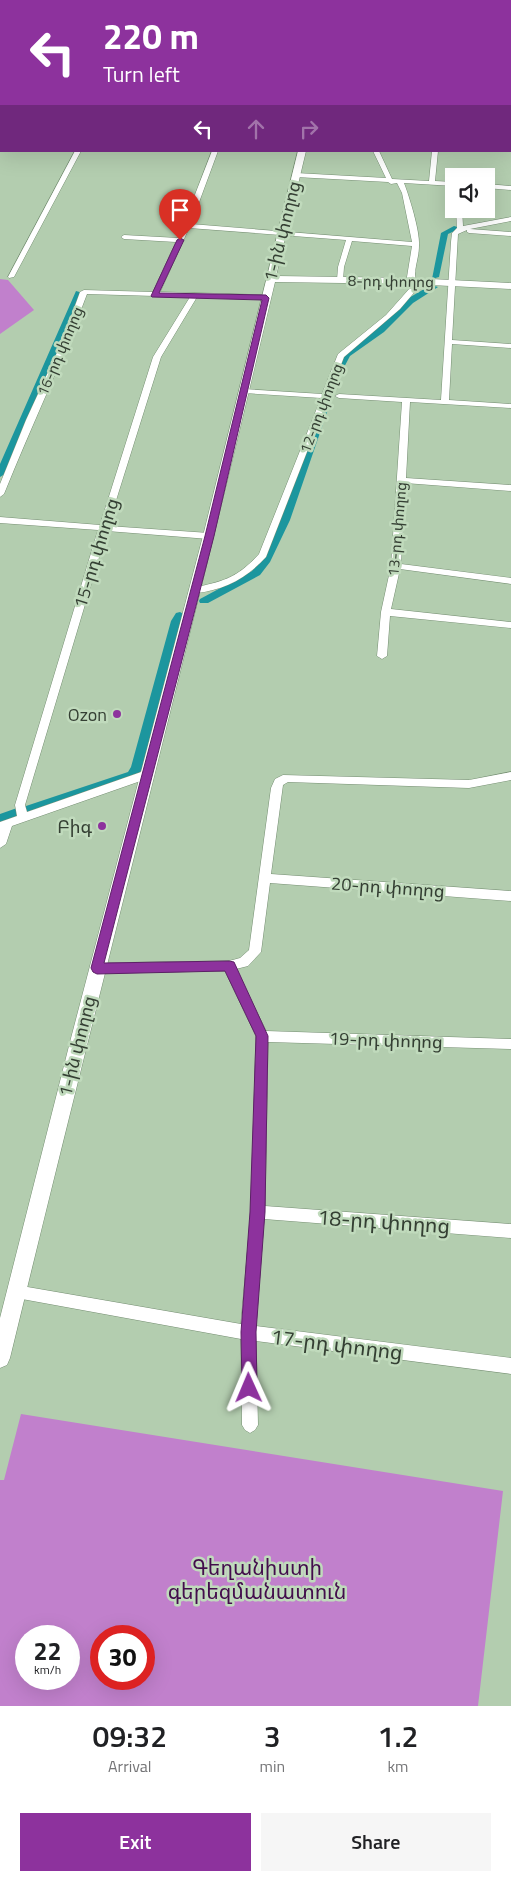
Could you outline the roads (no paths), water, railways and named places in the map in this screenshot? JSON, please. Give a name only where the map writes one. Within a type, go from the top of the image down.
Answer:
[{"type":"main road","name":"1-ին փողոց","points":[[0,1358],[97,968],[196,590],[302,152]]},
{"type":"main road","name":"8-րդ փողոց","points":[[271,279],[411,281],[511,286]]},
{"type":"street","points":[[14,0],[20,0]]},
{"type":"street","points":[[11,277],[77,152]]},
{"type":"street","points":[[155,296],[187,226],[215,152]]},
{"type":"street","points":[[376,152],[391,182]]},
{"type":"street","points":[[432,184],[435,152]]},
{"type":"street","points":[[296,175],[445,184]]},
{"type":"street","name":"12-րդ փողոց","points":[[196,590],[222,584],[240,576],[254,566],[263,555],[341,356],[357,340],[399,308],[414,288],[410,277],[416,244],[405,194],[400,182]]},
{"type":"street","points":[[495,187],[511,188]]},
{"type":"street","points":[[459,218],[460,229]]},
{"type":"street","points":[[445,401],[455,234],[460,229],[511,219]]},
{"type":"street","points":[[187,226],[416,244]]},
{"type":"street","points":[[460,229],[472,232],[511,234]]},
{"type":"street","points":[[124,238],[180,240]]},
{"type":"street","points":[[340,280],[341,267],[350,238]]},
{"type":"street","name":"16-րդ փողոց","points":[[0,494],[30,420],[65,344],[84,292],[155,296],[266,298]]},
{"type":"street","name":"15-րդ փողոց","points":[[23,818],[20,805],[103,528],[158,357],[194,297]]},
{"type":"street","points":[[448,342],[511,346]]},
{"type":"street","points":[[244,391],[324,396]]},
{"type":"street","points":[[339,396],[511,406]]},
{"type":"street","name":"13-րդ փողոց","points":[[382,656],[386,612],[396,566],[406,400]]},
{"type":"street","points":[[402,480],[511,488]]},
{"type":"street","points":[[0,520],[209,536]]},
{"type":"street","points":[[396,566],[511,581]]},
{"type":"street","points":[[386,612],[511,625]]},
{"type":"street","points":[[0,844],[3,825],[148,774]]},
{"type":"street","points":[[97,968],[229,966],[244,962],[255,952],[276,788],[279,782],[287,778],[469,784],[511,776]]},
{"type":"street","name":"20-րդ փողոց","points":[[265,878],[511,896]]},
{"type":"street","points":[[229,966],[262,1036],[258,1212],[248,1332],[250,1425]]},
{"type":"street","name":"19-րդ փողոց","points":[[262,1036],[511,1044]]},
{"type":"street","name":"18-րդ փողոց","points":[[258,1212],[511,1231]]},
{"type":"street","name":"17-րդ փողոց","points":[[16,1292],[268,1336],[511,1366]]},
{"type":"waterway","points":[[435,277],[445,233],[457,228]]},
{"type":"waterway","points":[[330,394],[337,373],[347,355],[381,330],[410,301],[434,287]]},
{"type":"waterway","points":[[0,474],[79,293]]},
{"type":"waterway","points":[[204,601],[256,573],[265,562],[285,520],[328,398]]},
{"type":"waterway","points":[[27,810],[132,775],[137,768],[176,621],[180,615]]},
{"type":"waterway","points":[[0,819],[17,813]]},
{"type":"place","name":"Ozon","points":[[117,714]]},
{"type":"place","name":"Բիգ","points":[[102,826]]},
{"type":"park label","name":"Գեղանիստի գերեզմանատուն","points":[[257,1579]]}]
